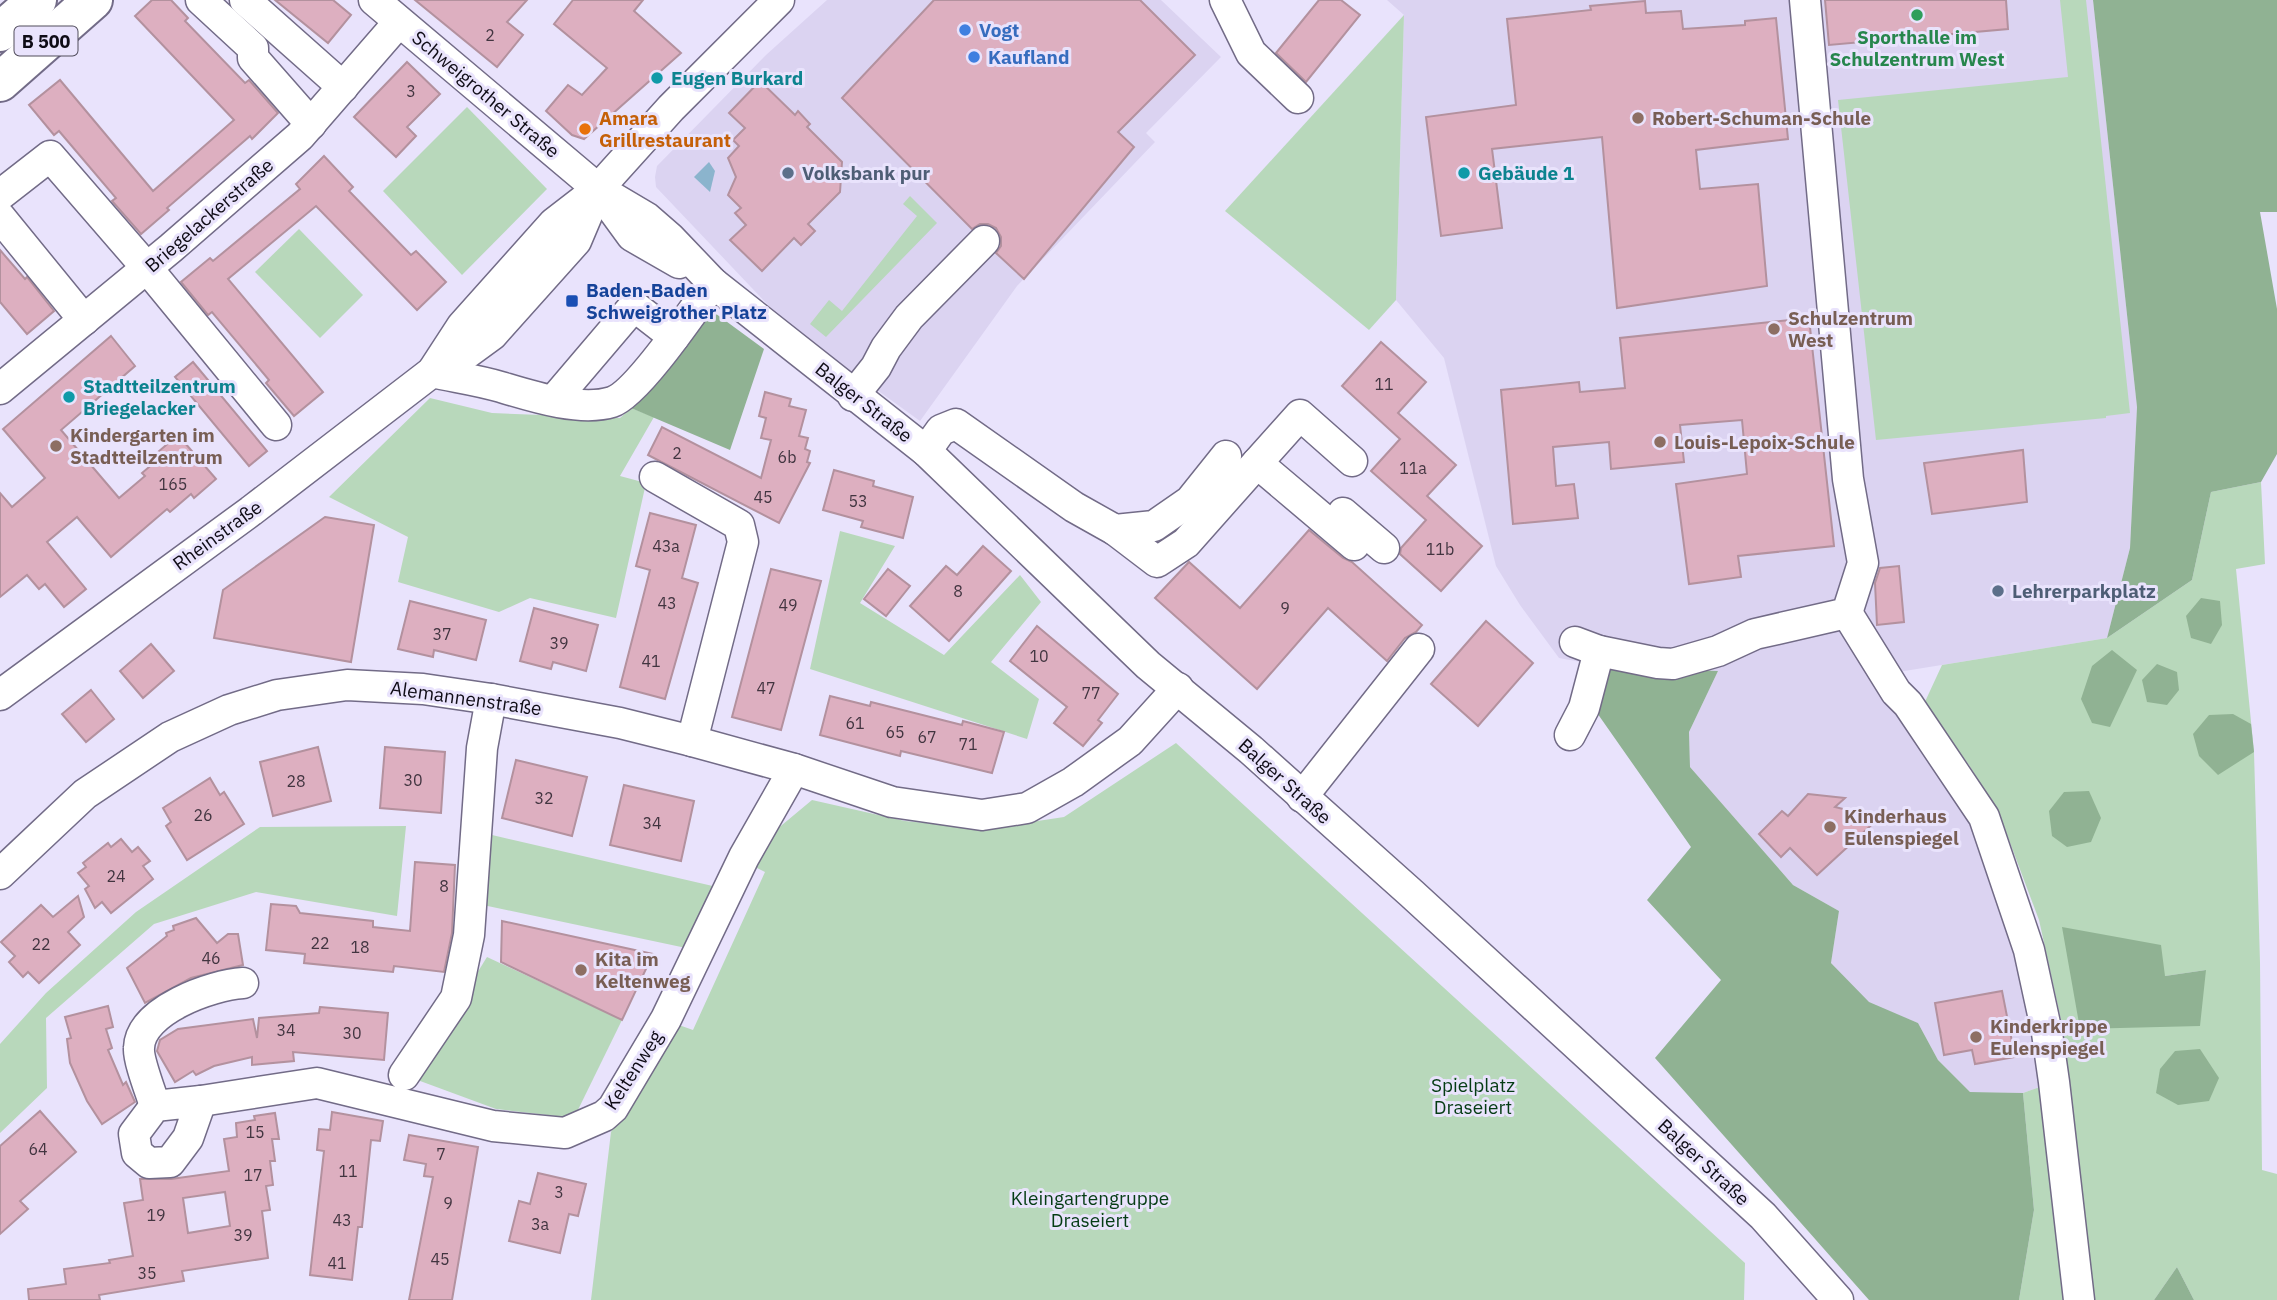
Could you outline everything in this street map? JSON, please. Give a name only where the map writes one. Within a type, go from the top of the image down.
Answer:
[{"type":"main road","name":"B 500","points":[[0,32],[37,0]]},
{"type":"main road","name":"B 500","points":[[0,82],[93,0]]},
{"type":"street","points":[[201,0],[253,48],[253,58],[310,124]]},
{"type":"street","points":[[245,0],[343,87]]},
{"type":"street","name":"Schweigrother Straße","points":[[374,0],[598,189]]},
{"type":"street","name":"Rheinstraße","points":[[0,695],[250,511],[432,372],[466,354],[492,335],[576,241],[598,189],[681,99],[779,0]]},
{"type":"street","points":[[1225,0],[1251,53],[1298,98]]},
{"type":"street","points":[[1805,0],[1848,479],[1863,563],[1847,613],[1896,692],[1908,704],[1984,817],[2029,950],[2047,1033],[2079,1300]]},
{"type":"street","name":"Briegelackerstraße","points":[[0,389],[147,268],[300,136],[399,22]]},
{"type":"street","points":[[0,195],[50,156],[147,268],[276,425]]},
{"type":"street","name":"Balger Straße","points":[[598,189],[647,218],[670,238],[712,283],[926,451],[1148,664],[1411,893],[1763,1216],[1838,1300]]},
{"type":"street","points":[[0,218],[84,320]]},
{"type":"street","points":[[853,396],[876,367],[908,317],[984,241]]},
{"type":"street","points":[[432,372],[500,387],[528,397],[584,405],[612,402],[629,391],[674,337],[712,283]]},
{"type":"street","points":[[554,400],[634,306],[674,337]]},
{"type":"street","points":[[926,451],[941,429],[956,424],[1074,507],[1115,530],[1157,562],[1186,543],[1300,415],[1352,461]]},
{"type":"street","points":[[1115,530],[1154,526],[1190,501],[1226,456]]},
{"type":"street","points":[[1263,456],[1354,545]]},
{"type":"street","points":[[1263,456],[1384,548]]},
{"type":"street","points":[[655,477],[739,526],[743,542],[692,741]]},
{"type":"street","points":[[1570,735],[1584,708],[1587,646],[1673,664],[1718,651],[1755,634],[1847,613]]},
{"type":"street","points":[[1302,797],[1419,649]]},
{"type":"street","name":"Alemannenstraße","points":[[0,874],[85,794],[170,737],[229,709],[277,695],[347,685],[424,689],[491,699],[620,723],[692,741],[794,769],[892,802],[982,815],[1027,808],[1073,782],[1130,741],[1178,688]]},
{"type":"street","points":[[404,1075],[456,998],[469,935],[482,748],[491,699]]},
{"type":"street","name":"Keltenweg","points":[[155,1106],[317,1083],[493,1126],[565,1133],[604,1116],[613,1108],[666,1019],[744,857],[794,769]]},
{"type":"street","points":[[201,1101],[188,1138],[170,1162],[149,1163],[136,1153],[134,1134],[155,1106],[139,1048],[146,1026],[159,1012],[224,984],[243,983]]},
{"type":"shaded area","points":[[827,0],[1161,0],[1221,57],[1146,133],[1155,142],[1017,286],[920,421],[787,325],[656,187],[657,166],[766,55]]},
{"type":"shaded area","name":"Schulzentrum West","points":[[1387,0],[2093,0],[2137,407],[2130,548],[2107,638],[1886,674],[1984,817],[2054,1082],[2023,1093],[1970,1092],[1938,1060],[1918,1023],[1869,1003],[1831,963],[1839,911],[1793,885],[1690,767],[1689,732],[1718,671],[1608,667],[1559,658],[1520,605],[1496,566],[1444,358],[1396,300],[1404,15]]},
{"type":"green space","points":[[2060,0],[2086,0],[2130,413],[2106,418],[1876,440],[1838,100],[2068,77]]},
{"type":"green space","points":[[2093,0],[2277,0],[2277,212],[2260,212],[2277,309],[2277,454],[2261,482],[2211,492],[2192,580],[2107,638],[2130,548],[2137,407]]},
{"type":"green space","points":[[1404,15],[1396,300],[1369,330],[1225,211]]},
{"type":"green space","points":[[467,107],[547,189],[462,275],[383,191]]},
{"type":"green space","points":[[910,196],[937,223],[826,337],[810,324],[829,300],[842,311],[917,216],[903,204]]},
{"type":"green space","points":[[299,229],[363,295],[320,338],[255,272]]},
{"type":"green space","points":[[704,305],[764,349],[730,450],[631,408],[684,338]]},
{"type":"green space","points":[[430,398],[492,413],[620,418],[631,408],[654,417],[620,476],[646,483],[616,618],[530,598],[499,612],[398,582],[408,537],[329,497]]},
{"type":"green space","points":[[2261,482],[2265,564],[2236,569],[2254,752],[2262,1170],[2277,1174],[2277,1300],[2194,1300],[2177,1267],[2154,1300],[2019,1300],[2034,1210],[2023,1093],[2054,1082],[2063,1029],[2039,920],[2000,816],[1969,765],[1923,706],[1942,665],[2107,638],[2192,580],[2211,492]],"holes":[[[2206,970],[2080,1029],[2165,976]]]},
{"type":"green space","points":[[840,531],[895,546],[860,603],[944,655],[1020,575],[1041,602],[991,662],[1039,699],[1027,739],[810,669]]},
{"type":"green space","points":[[2201,598],[2220,601],[2222,625],[2211,644],[2191,638],[2186,616]]},
{"type":"green space","points":[[2112,650],[2137,670],[2110,727],[2092,723],[2081,699],[2092,666]]},
{"type":"green space","points":[[2157,664],[2177,672],[2179,690],[2167,705],[2147,702],[2142,680]]},
{"type":"green space","points":[[1608,667],[1718,671],[1689,732],[1690,767],[1793,885],[1839,911],[1831,963],[1869,1002],[1918,1023],[1938,1060],[1970,1092],[2023,1093],[2034,1210],[2019,1300],[1869,1300],[1655,1058],[1721,980],[1647,900],[1691,847],[1588,700]]},
{"type":"green space","points":[[2233,714],[2251,724],[2254,752],[2218,775],[2199,756],[2193,734],[2209,715]]},
{"type":"green space","points":[[1176,743],[1745,1263],[1744,1300],[591,1300],[611,1132],[676,1024],[693,1030],[765,872],[753,866],[776,830],[812,800],[905,821],[985,829],[1064,817]]},
{"type":"green space","points":[[2089,791],[2101,818],[2091,842],[2067,847],[2052,836],[2049,811],[2064,792]]},
{"type":"green space","points":[[406,826],[397,916],[256,892],[154,924],[46,1018],[47,1088],[0,1133],[0,1044],[46,993],[136,912],[260,827]]},
{"type":"green space","points":[[492,835],[717,887],[686,948],[483,905]]},
{"type":"green space","points":[[2062,927],[2161,945],[2165,976],[2206,970],[2200,1026],[2080,1029]]},
{"type":"green space","points":[[487,957],[622,1020],[574,1118],[496,1109],[412,1078]]},
{"type":"green space","points":[[2200,1049],[2219,1078],[2209,1101],[2178,1105],[2156,1093],[2160,1069],[2175,1051]]},
{"type":"green space","points":[[2177,1267],[2194,1300],[2154,1300]]},
{"type":"water","points":[[709,162],[715,171],[710,192],[694,177]]},
{"type":"building","points":[[152,0],[171,0],[188,18],[185,21],[245,83],[249,80],[278,113],[252,139],[250,136],[167,208],[169,210],[141,234],[112,201],[116,198],[59,131],[54,135],[29,105],[60,80],[153,191],[234,120],[135,16]]},
{"type":"building","points":[[275,0],[333,0],[351,15],[328,43]]},
{"type":"building","points":[[415,0],[527,0],[507,22],[523,35],[497,67]]},
{"type":"building","points":[[573,0],[643,0],[634,11],[681,53],[584,139],[572,135],[546,111],[568,85],[582,95],[607,68],[554,24]]},
{"type":"building","name":"Kaufland","points":[[934,0],[1140,0],[1195,55],[1118,132],[1134,147],[1024,279],[996,253],[1001,246],[1001,237],[996,228],[980,224],[972,229],[842,98]]},
{"type":"building","points":[[1319,0],[1341,0],[1360,15],[1306,82],[1276,53]]},
{"type":"building","name":"Sporthalle im Schulzentrum West","points":[[1825,0],[2006,0],[2008,29],[1829,45]]},
{"type":"building","points":[[1645,1],[1646,13],[1681,11],[1683,29],[1745,25],[1745,21],[1776,18],[1788,139],[1696,150],[1700,189],[1758,184],[1767,286],[1617,308],[1602,137],[1492,149],[1502,228],[1441,236],[1426,117],[1516,105],[1507,19],[1591,10],[1590,6]]},
{"type":"building","points":[[407,62],[440,94],[407,127],[416,136],[396,157],[354,117]]},
{"type":"building","name":"Volksbank pur","points":[[760,81],[795,115],[798,111],[810,124],[807,127],[842,162],[840,192],[808,224],[815,231],[801,245],[794,238],[762,271],[730,240],[746,225],[735,213],[741,208],[728,195],[736,177],[728,158],[739,146],[733,140],[745,128],[729,113]]},
{"type":"building","points":[[324,156],[353,187],[349,191],[411,255],[416,251],[446,282],[417,310],[316,206],[228,279],[323,392],[294,416],[266,383],[269,380],[212,312],[208,315],[181,282],[210,258],[213,261],[300,189],[296,184]]},
{"type":"building","points":[[0,250],[25,279],[27,277],[54,311],[27,334],[0,302]]},
{"type":"building","points":[[1809,318],[1834,546],[1738,556],[1741,577],[1689,584],[1676,484],[1747,474],[1742,420],[1680,425],[1684,462],[1611,469],[1609,442],[1553,447],[1556,486],[1574,484],[1578,518],[1513,524],[1501,390],[1579,382],[1580,392],[1625,388],[1620,338]]},
{"type":"building","points":[[111,336],[135,366],[61,430],[119,498],[145,476],[142,473],[162,456],[158,452],[178,435],[216,479],[194,498],[191,494],[170,512],[167,509],[111,557],[77,517],[47,542],[86,589],[64,607],[45,584],[39,589],[27,575],[0,597],[0,493],[12,507],[45,478],[3,429]]},
{"type":"building","points":[[1381,342],[1426,382],[1398,413],[1456,465],[1427,496],[1482,546],[1441,591],[1400,554],[1401,548],[1426,520],[1371,471],[1400,439],[1342,386]]},
{"type":"building","points":[[193,362],[267,451],[249,466],[175,377]]},
{"type":"building","points":[[765,392],[791,399],[789,406],[806,410],[799,436],[808,438],[805,449],[810,451],[807,462],[810,463],[779,523],[648,455],[662,427],[761,478],[771,440],[761,438],[766,418],[759,416]]},
{"type":"building","points":[[2023,450],[2027,502],[1932,514],[1924,463]]},
{"type":"building","points":[[834,470],[874,481],[873,486],[913,497],[903,538],[861,527],[863,521],[823,510]]},
{"type":"building","points":[[650,513],[696,525],[682,578],[698,583],[665,699],[620,687],[650,570],[636,566]]},
{"type":"building","points":[[325,517],[374,525],[351,662],[214,638],[223,590]]},
{"type":"building","points":[[1309,530],[1343,558],[1352,562],[1422,625],[1405,638],[1387,661],[1328,608],[1257,689],[1155,598],[1189,562],[1240,608]]},
{"type":"building","points":[[983,546],[1011,571],[949,641],[910,606],[946,566],[957,575]]},
{"type":"building","points":[[1899,566],[1904,622],[1877,625],[1875,583],[1880,568]]},
{"type":"building","points":[[771,569],[821,581],[781,730],[732,717]]},
{"type":"building","points":[[888,569],[910,586],[886,616],[864,599]]},
{"type":"building","points":[[410,601],[486,620],[476,660],[434,650],[433,657],[398,649]]},
{"type":"building","points":[[534,608],[598,625],[586,671],[553,662],[551,669],[520,661]]},
{"type":"building","points":[[1486,621],[1533,663],[1478,726],[1431,684]]},
{"type":"building","points":[[1037,626],[1118,694],[1098,720],[1102,723],[1083,746],[1054,723],[1067,707],[1010,661]]},
{"type":"building","points":[[151,644],[174,671],[143,698],[120,671]]},
{"type":"building","points":[[91,690],[114,719],[86,742],[62,714]]},
{"type":"building","points":[[830,696],[870,706],[871,702],[962,725],[963,721],[1004,732],[992,773],[901,751],[900,756],[820,735]]},
{"type":"building","points":[[318,747],[331,801],[273,816],[260,762]]},
{"type":"building","points":[[385,747],[445,752],[441,813],[380,808]]},
{"type":"building","points":[[516,760],[587,777],[572,836],[502,818]]},
{"type":"building","points":[[210,778],[220,795],[224,792],[244,824],[187,860],[166,826],[171,822],[163,808]]},
{"type":"building","points":[[624,785],[694,801],[681,861],[610,845]]},
{"type":"building","points":[[1808,794],[1845,798],[1835,807],[1879,818],[1817,875],[1790,848],[1781,857],[1759,834],[1782,811],[1788,816]]},
{"type":"building","points":[[121,839],[132,852],[138,847],[150,861],[143,866],[153,879],[111,913],[102,902],[95,908],[85,889],[89,886],[78,873],[86,867],[83,863],[108,843],[111,847]]},
{"type":"building","points":[[415,862],[455,865],[452,933],[444,972],[394,966],[393,972],[304,963],[305,954],[266,950],[271,904],[296,906],[300,913],[373,921],[373,927],[410,931]]},
{"type":"building","points":[[78,896],[84,917],[68,932],[80,945],[39,983],[28,972],[23,977],[9,962],[15,956],[1,942],[41,905],[53,917]]},
{"type":"building","points":[[196,918],[217,943],[228,934],[238,934],[243,965],[191,978],[145,1003],[127,968],[167,936],[166,933],[174,930],[173,926]]},
{"type":"building","name":"Kita im Keltenweg","points":[[502,921],[653,954],[622,1020],[501,962]]},
{"type":"building","name":"Kinderkrippe Eulenspiegel","points":[[2002,991],[2015,1057],[1975,1064],[1972,1050],[1944,1055],[1935,1003]]},
{"type":"building","points":[[108,1006],[113,1027],[106,1029],[112,1048],[108,1050],[123,1085],[126,1082],[135,1102],[102,1124],[87,1101],[70,1063],[67,1039],[71,1038],[65,1017]]},
{"type":"building","points":[[320,1007],[388,1013],[384,1060],[293,1052],[294,1061],[252,1065],[252,1057],[214,1066],[196,1075],[193,1071],[175,1082],[157,1051],[160,1040],[178,1029],[253,1019],[257,1038],[259,1018],[319,1013]]},
{"type":"building","points":[[40,1111],[76,1152],[20,1201],[28,1209],[0,1234],[0,1146]]},
{"type":"building","points":[[332,1112],[383,1121],[380,1141],[371,1140],[362,1227],[358,1227],[352,1280],[310,1275],[324,1151],[317,1150],[319,1129],[330,1130]]},
{"type":"building","points":[[275,1113],[279,1139],[272,1139],[275,1161],[270,1161],[273,1185],[266,1186],[270,1210],[262,1211],[268,1258],[182,1271],[184,1281],[99,1295],[100,1300],[29,1300],[28,1289],[66,1284],[64,1269],[110,1263],[109,1260],[133,1256],[124,1203],[143,1200],[140,1179],[171,1179],[229,1171],[224,1139],[237,1137],[236,1123],[255,1120],[254,1116]],"holes":[[[225,1192],[230,1226],[188,1233],[183,1198]]]},
{"type":"building","points":[[409,1135],[478,1147],[452,1300],[409,1300],[433,1177],[424,1176],[426,1164],[404,1160]]},
{"type":"building","points":[[538,1173],[586,1184],[578,1216],[569,1214],[560,1253],[509,1241],[519,1201],[530,1204]]},
{"type":"place","name":"Sporthalle im Schulzentrum West","points":[[1917,15]]},
{"type":"place","name":"Vogt","points":[[965,30]]},
{"type":"place","name":"Kaufland","points":[[974,57]]},
{"type":"place","name":"Eugen Burkard","points":[[657,78]]},
{"type":"place","name":"Robert-Schuman-Schule","points":[[1638,118]]},
{"type":"place","name":"Amara Grillrestaurant","points":[[585,129]]},
{"type":"place","name":"Volksbank pur","points":[[788,173]]},
{"type":"place","name":"Gebäude 1","points":[[1464,173]]},
{"type":"place","name":"Baden-Baden Schweigrother Platz","points":[[572,301]]},
{"type":"place","name":"Schulzentrum West","points":[[1774,329]]},
{"type":"place","name":"Stadtteilzentrum Briegelacker","points":[[69,397]]},
{"type":"place","name":"Louis-Lepoix-Schule","points":[[1660,442]]},
{"type":"place","name":"Kindergarten im Stadtteilzentrum","points":[[56,446]]},
{"type":"place","name":"Lehrerparkplatz","points":[[1998,591]]},
{"type":"place","name":"Kinderhaus Eulenspiegel","points":[[1830,827]]},
{"type":"place","name":"Kita im Keltenweg","points":[[581,970]]},
{"type":"place","name":"Kinderkrippe Eulenspiegel","points":[[1976,1037]]},
{"type":"park label","name":"Spielplatz Draseiert","points":[[1473,1096]]},
{"type":"park label","name":"Kleingartengruppe Draseiert","points":[[1090,1209]]}]
